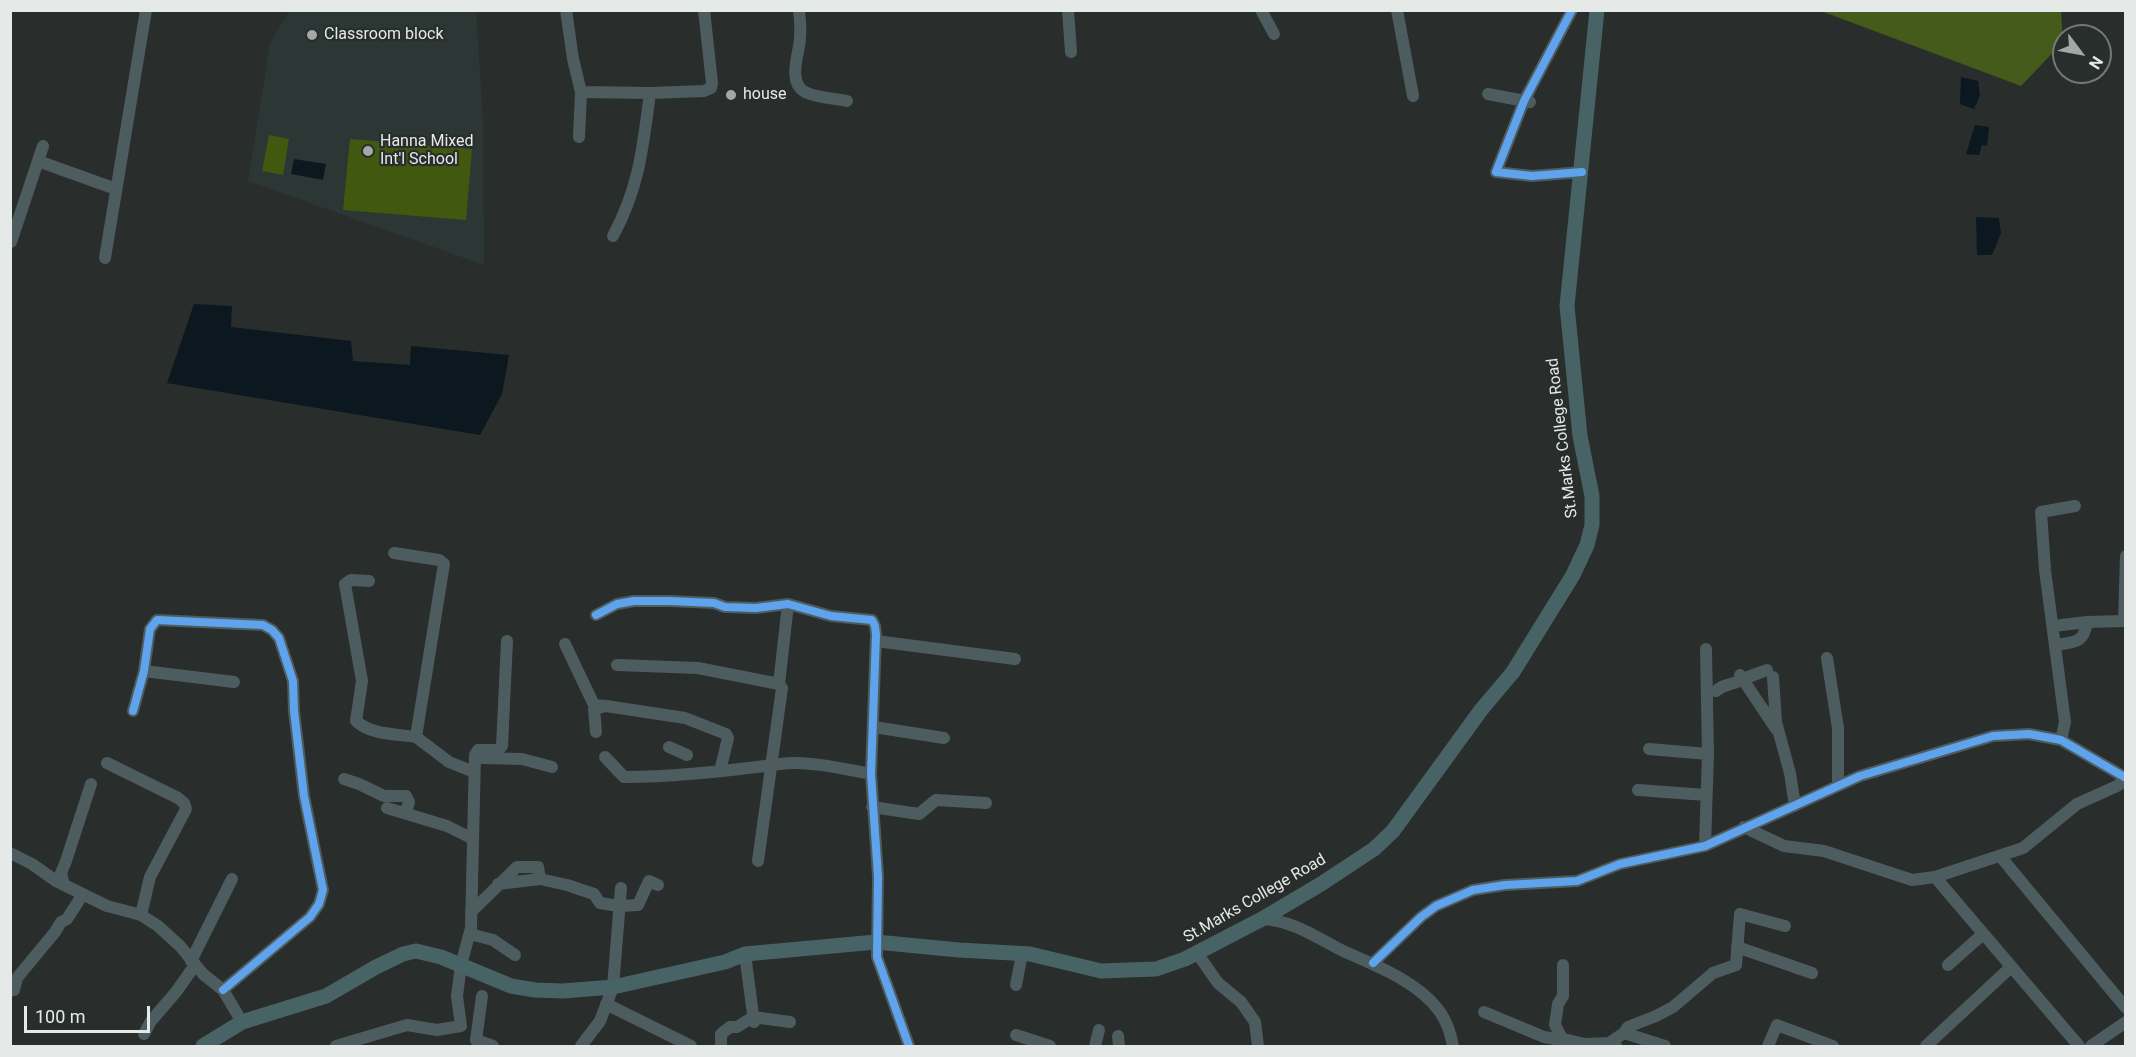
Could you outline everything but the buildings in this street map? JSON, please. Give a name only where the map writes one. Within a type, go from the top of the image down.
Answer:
[{"type":"main road","name":"St.Marks College Road","points":[[202,1047],[242,1022],[326,996],[376,967],[403,954],[416,951],[426,952],[461,964],[511,986],[535,990],[613,987],[725,963],[745,954],[876,942],[1022,954],[1101,971],[1156,969],[1185,959],[1262,919],[1374,849],[1393,831],[1474,720],[1513,672],[1573,575],[1587,545],[1592,525],[1592,496],[1580,436],[1567,306],[1597,10]]},
{"type":"street","points":[[105,258],[146,10]]},
{"type":"street","points":[[566,10],[573,59],[581,92],[579,137]]},
{"type":"street","points":[[581,92],[650,93],[704,91],[711,88],[704,10]]},
{"type":"street","points":[[800,10],[801,34],[796,66],[799,86],[804,92],[814,95],[847,100]]},
{"type":"street","points":[[1068,10],[1071,52]]},
{"type":"street","points":[[1262,10],[1274,34]]},
{"type":"street","points":[[1397,10],[1413,96]]},
{"type":"street","points":[[1572,10],[1527,101],[1496,172],[1532,176],[1582,172]]},
{"type":"street","points":[[613,237],[625,215],[637,182],[650,93]]},
{"type":"street","points":[[1488,94],[1527,101]]},
{"type":"street","points":[[11,242],[43,146]]},
{"type":"street","points":[[38,161],[116,189]]},
{"type":"street","points":[[2061,740],[2065,722],[2041,512],[2075,506]]},
{"type":"street","points":[[394,553],[439,560],[444,564],[416,737]]},
{"type":"street","points":[[2053,626],[2124,621],[2126,556]]},
{"type":"street","points":[[369,581],[351,580],[345,584],[362,681],[356,721],[363,727],[376,732],[416,737],[449,762],[474,772]]},
{"type":"street","points":[[596,615],[617,604],[634,601],[714,603],[725,607],[748,608],[788,604],[831,616],[872,620],[875,626],[876,641],[871,774],[878,876],[877,957],[910,1046]]},
{"type":"street","points":[[758,861],[782,688],[779,684],[788,604]]},
{"type":"street","points":[[133,711],[144,671],[150,629],[157,620],[263,625],[273,630],[279,638],[293,681],[294,711],[304,796],[323,890],[319,904],[310,917],[223,990]]},
{"type":"street","points":[[2055,645],[2077,642],[2086,631],[2087,622]]},
{"type":"street","points":[[336,1047],[407,1025],[437,1030],[461,1026],[457,996],[461,964],[470,934],[474,758],[478,750],[498,750],[502,746],[507,641]]},
{"type":"street","points":[[876,641],[1015,659]]},
{"type":"street","points":[[565,644],[594,705],[685,718],[726,734],[728,738],[720,771]]},
{"type":"street","points":[[1705,846],[1708,754],[1706,649]]},
{"type":"street","points":[[1827,658],[1838,728],[1838,786]]},
{"type":"street","points":[[617,665],[698,668],[779,684]]},
{"type":"street","points":[[144,671],[234,682]]},
{"type":"street","points":[[1716,691],[1723,685],[1738,682],[1742,676],[1770,673],[1776,722],[1790,773],[1795,806]]},
{"type":"street","points":[[1742,676],[1779,732]]},
{"type":"street","points":[[596,732],[594,710],[606,706]]},
{"type":"street","points":[[874,728],[944,738]]},
{"type":"street","points":[[1372,963],[1421,916],[1436,906],[1473,890],[1505,885],[1577,881],[1620,864],[1705,846],[1744,827],[1860,776],[1994,736],[2029,734],[2061,740],[2126,778],[2117,786],[2077,804],[2023,848],[1935,877],[1912,880],[1824,851],[1784,846],[1744,827]]},
{"type":"street","points":[[669,747],[687,755]]},
{"type":"street","points":[[1649,749],[1708,754]]},
{"type":"street","points":[[605,757],[624,777],[770,767],[780,764],[825,765],[871,774]]},
{"type":"street","points":[[474,758],[522,759],[552,767]]},
{"type":"street","points":[[107,762],[178,798],[184,803],[186,809],[150,877],[141,915]]},
{"type":"street","points":[[344,779],[384,796],[406,796],[409,801],[406,812]]},
{"type":"street","points":[[64,885],[61,873],[91,784]]},
{"type":"street","points":[[1638,790],[1706,795]]},
{"type":"street","points":[[872,807],[919,814],[936,800],[986,803]]},
{"type":"street","points":[[387,808],[447,826],[473,839]]},
{"type":"street","points":[[10,854],[64,885],[107,906],[141,915],[158,926],[180,946],[193,963],[223,990],[242,1022]]},
{"type":"street","points":[[2000,856],[2126,1008]]},
{"type":"street","points":[[1935,877],[2079,1047]]},
{"type":"street","points":[[144,1034],[151,1021],[176,992],[193,963],[232,879]]},
{"type":"street","points":[[471,912],[498,884],[540,879],[594,894],[600,903],[619,906],[638,904],[649,881],[658,885]]},
{"type":"street","points":[[581,1047],[600,1021],[613,987],[621,888]]},
{"type":"street","points":[[10,991],[14,990],[17,978],[55,932],[60,922],[67,919],[83,894]]},
{"type":"street","points":[[1484,1012],[1561,1042],[1615,1045],[1628,1027],[1673,1007],[1713,973],[1736,965],[1740,914],[1785,926]]},
{"type":"street","points":[[1262,919],[1286,922],[1372,963],[1422,994],[1440,1012],[1450,1032],[1454,1047]]},
{"type":"street","points":[[470,934],[493,940],[515,955]]},
{"type":"street","points":[[1948,965],[1983,934]]},
{"type":"street","points":[[1737,947],[1812,973]]},
{"type":"street","points":[[1197,953],[1218,983],[1241,1002],[1255,1022],[1258,1047]]},
{"type":"street","points":[[745,954],[754,1020]]},
{"type":"street","points":[[1016,986],[1022,954]]},
{"type":"street","points":[[1561,1042],[1555,1025],[1558,1005],[1563,996],[1563,965]]},
{"type":"street","points":[[1926,1046],[2012,967]]},
{"type":"street","points":[[482,996],[476,1040],[494,1047]]},
{"type":"street","points":[[606,1004],[691,1047]]},
{"type":"street","points":[[721,1047],[721,1034],[730,1027],[737,1027],[754,1020],[790,1022]]},
{"type":"street","points":[[2091,1047],[2126,1022]]},
{"type":"street","points":[[1768,1047],[1777,1025],[1833,1047]]},
{"type":"street","points":[[1095,1047],[1099,1030]]},
{"type":"street","points":[[1624,1033],[1665,1047]]},
{"type":"street","points":[[1016,1035],[1050,1047]]},
{"type":"shaded area","name":"Hanna Mixed Int'l School","points":[[289,11],[476,11],[483,120],[484,265],[248,181],[270,43]]},
{"type":"shaded area","points":[[1961,77],[1978,81],[1980,95],[1974,109],[1960,104]]},
{"type":"shaded area","points":[[1975,125],[1989,127],[1987,146],[1982,145],[1979,155],[1966,154]]},
{"type":"shaded area","points":[[294,159],[326,164],[323,180],[291,174]]},
{"type":"shaded area","points":[[1976,217],[1999,218],[2001,233],[1992,255],[1977,255]]},
{"type":"shaded area","points":[[194,304],[232,306],[231,327],[351,341],[353,361],[410,365],[411,346],[509,355],[502,394],[480,435],[167,383]]},
{"type":"green space","points":[[1821,11],[2061,11],[2062,24],[2052,24],[2052,54],[2021,86]]},
{"type":"green space","points":[[269,135],[289,139],[283,175],[262,171]]},
{"type":"green space","points":[[350,139],[472,149],[466,220],[343,210]]},
{"type":"cycle path","points":[[1572,10],[1524,101],[1496,172],[1532,176],[1582,172]]},
{"type":"cycle path","points":[[596,615],[617,604],[634,601],[670,601],[756,608],[788,604],[831,616],[872,620],[876,635],[871,774],[878,876],[877,957],[909,1046]]},
{"type":"cycle path","points":[[133,711],[144,671],[150,629],[157,620],[263,625],[279,638],[293,681],[294,711],[304,796],[323,890],[319,904],[310,917],[223,990]]},
{"type":"cycle path","points":[[1373,963],[1421,917],[1436,906],[1473,890],[1505,885],[1577,881],[1620,864],[1705,846],[1860,776],[1993,736],[2029,734],[2061,740],[2126,778]]},
{"type":"place","name":"Classroom block","points":[[312,35]]},
{"type":"place","name":"house","points":[[731,95]]},
{"type":"place","name":"Hanna Mixed Int'l School","points":[[368,151]]}]
